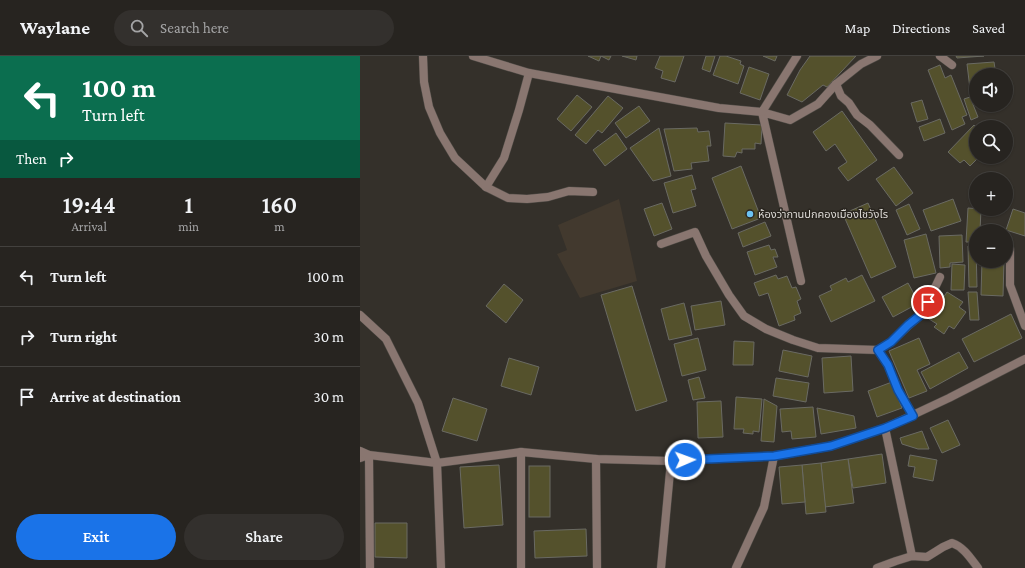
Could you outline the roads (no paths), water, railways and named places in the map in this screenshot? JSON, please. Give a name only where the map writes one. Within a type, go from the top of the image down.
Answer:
[{"type":"street","points":[[423,56],[424,82],[428,107],[440,133],[455,158],[486,187],[508,198],[527,199],[548,197],[569,191],[593,192]]},
{"type":"street","points":[[473,56],[529,73],[719,108],[762,112],[790,120],[818,104],[836,84],[861,64],[877,56]]},
{"type":"street","points":[[797,56],[762,112],[800,280]]},
{"type":"street","points":[[940,56],[952,65]]},
{"type":"street","points":[[486,187],[504,158],[518,117],[529,73]]},
{"type":"street","points":[[836,84],[841,96],[899,155]]},
{"type":"street","points":[[661,244],[695,232],[706,256],[729,295],[744,316],[766,329],[818,348],[878,350],[891,342],[923,313],[940,277]]},
{"type":"street","points":[[1010,268],[1010,285],[1025,326]]},
{"type":"street","points":[[360,315],[386,339],[418,403],[437,463],[441,568]]},
{"type":"street","points":[[878,350],[888,365],[898,390],[913,416]]},
{"type":"street","points":[[360,451],[369,455],[437,463],[521,452],[596,460],[670,460],[774,456],[831,446],[885,428],[913,416],[1025,358]]},
{"type":"street","points":[[885,428],[912,556]]},
{"type":"street","points":[[521,452],[521,568]]},
{"type":"street","points":[[360,458],[369,455]]},
{"type":"street","points":[[369,455],[370,568]]},
{"type":"street","points":[[736,568],[764,507],[774,456]]},
{"type":"street","points":[[596,460],[597,568]]},
{"type":"street","points":[[661,568],[670,460]]},
{"type":"street","points":[[876,568],[896,560],[912,556],[927,557],[952,543],[957,544],[962,548],[978,568]]},
{"type":"place","name":"ห้องว่ากานปกคองเมืองไชวังไร","points":[[750,214]]}]
